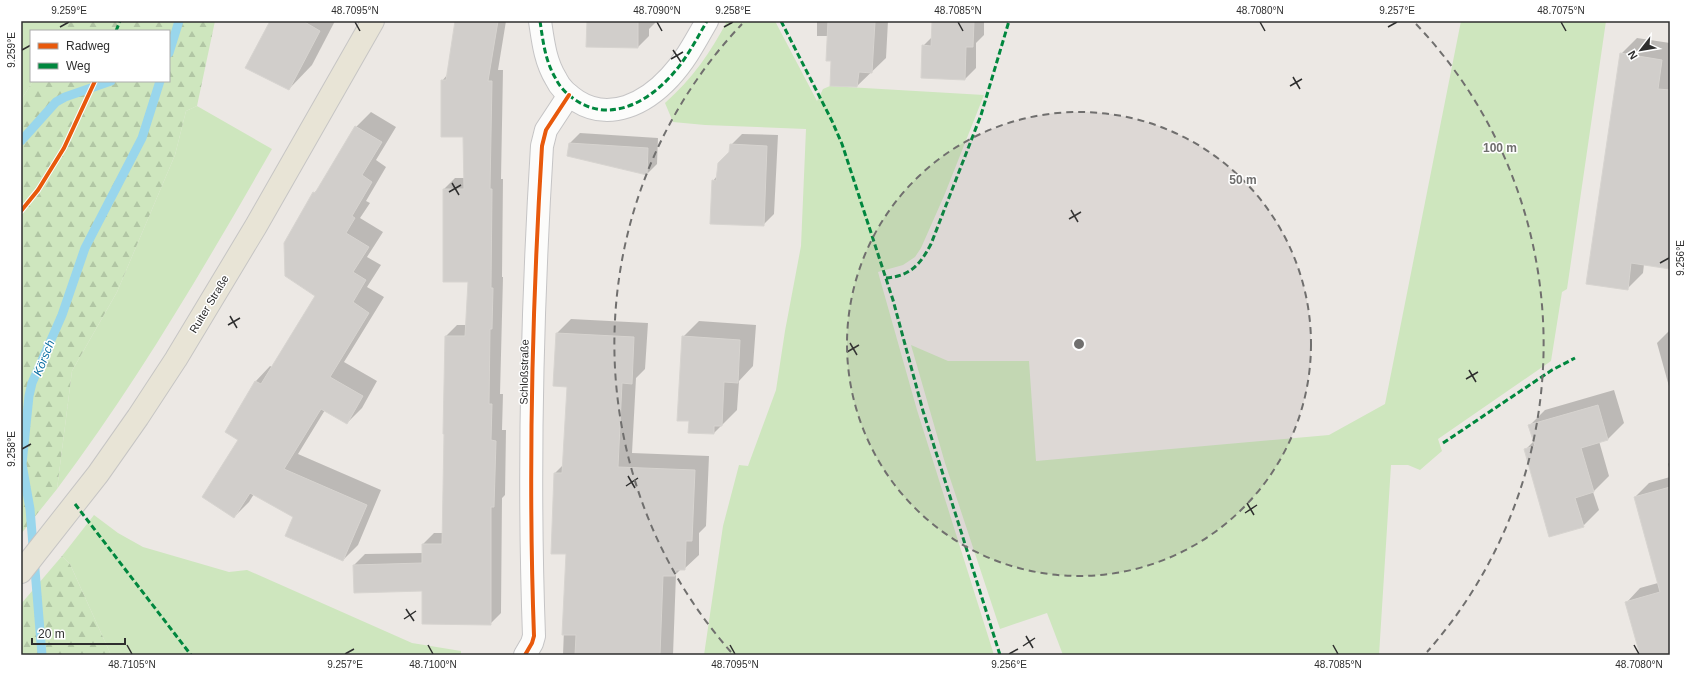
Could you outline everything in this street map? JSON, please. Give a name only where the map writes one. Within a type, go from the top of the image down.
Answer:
[{"type":"main road","name":"Ruiter Straße","points":[[21,572],[65,518],[120,443],[176,359],[256,226],[373,21]]},
{"type":"street","points":[[540,21],[548,62],[556,80],[569,95],[583,105],[605,110],[624,108],[642,100],[659,88],[675,72],[691,49],[707,21]]},
{"type":"street","name":"Schloßstraße","points":[[524,655],[532,643],[534,636],[530,538],[534,310],[542,146],[544,136],[549,125],[569,95]]},
{"type":"green space","points":[[21,21],[64,21],[60,30],[30,30],[30,82],[32,82],[21,100]]},
{"type":"green space","points":[[64,21],[215,21],[197,106],[186,111],[175,155],[117,292],[72,371],[57,489],[21,534],[21,100],[32,82],[170,82],[170,30],[60,30]]},
{"type":"green space","points":[[727,21],[775,21],[817,101],[823,89],[830,86],[984,95],[944,196],[921,248],[915,257],[903,265],[878,272],[917,410],[994,655],[704,655],[723,526],[739,465],[748,466],[776,390],[785,331],[801,246],[806,129],[705,125],[673,122],[665,103],[675,94],[700,65]]},
{"type":"green space","points":[[1461,21],[1606,21],[1567,289],[1562,292],[1551,361],[1438,439],[1442,451],[1420,470],[1408,465],[1391,465],[1379,655],[1063,655],[1047,613],[1000,629],[945,463],[911,345],[948,361],[1029,361],[1036,461],[1329,435],[1385,404]]},
{"type":"green space","points":[[197,106],[272,149],[196,280],[143,365],[87,448],[57,489],[72,371],[117,292],[175,155],[186,111]]},
{"type":"green space","points":[[94,515],[118,533],[143,547],[229,572],[247,570],[412,643],[461,651],[461,655],[111,655],[70,564],[62,556]]},
{"type":"green space","points":[[62,556],[70,564],[111,655],[21,655],[21,604]]},
{"type":"building","points":[[270,21],[303,21],[320,31],[289,90],[245,68]]},
{"type":"building","points":[[455,21],[498,21],[488,81],[492,81],[490,189],[492,189],[491,288],[493,288],[492,329],[490,329],[489,404],[492,404],[491,440],[496,441],[494,507],[491,507],[491,625],[422,624],[422,591],[354,593],[353,565],[422,563],[422,544],[442,544],[445,336],[465,336],[468,282],[443,282],[443,189],[464,189],[463,137],[441,137],[441,80],[446,80]]},
{"type":"building","points":[[587,21],[638,21],[638,48],[586,47]]},
{"type":"building","points":[[828,21],[875,22],[872,73],[859,72],[857,87],[830,86],[831,61],[826,61]]},
{"type":"building","points":[[932,21],[974,21],[973,47],[966,47],[965,80],[921,78],[922,45],[931,46]]},
{"type":"building","points":[[1620,53],[1662,60],[1658,89],[1670,90],[1670,269],[1631,263],[1628,290],[1586,284]]},
{"type":"building","points":[[355,126],[382,142],[362,175],[372,182],[352,216],[355,218],[346,233],[369,247],[353,272],[366,280],[353,302],[369,313],[330,377],[363,396],[347,424],[321,409],[284,469],[367,505],[343,561],[285,536],[293,517],[250,493],[234,518],[202,497],[238,440],[225,432],[255,381],[261,384],[315,296],[285,276],[284,243],[313,192],[315,193]]},
{"type":"building","points":[[569,143],[648,148],[647,175],[567,156]]},
{"type":"building","points":[[730,144],[767,146],[764,226],[710,224],[712,180],[716,181],[718,163],[729,152]]},
{"type":"building","points":[[556,333],[634,337],[632,384],[622,383],[618,467],[695,470],[692,541],[686,541],[685,570],[676,570],[675,576],[663,576],[660,655],[575,655],[576,635],[562,635],[566,554],[551,554],[554,473],[562,473],[567,387],[553,386]]},
{"type":"building","points":[[682,336],[740,340],[738,383],[724,382],[722,426],[714,426],[714,434],[688,433],[689,421],[677,421]]},
{"type":"building","points":[[1598,405],[1608,440],[1581,448],[1594,492],[1575,498],[1584,527],[1549,537],[1524,449],[1535,446],[1528,425]]},
{"type":"building","points":[[1670,487],[1670,655],[1640,655],[1625,602],[1660,592],[1634,497]]},
{"type":"waterway","name":"Körsch","points":[[170,50],[179,21]]},
{"type":"waterway","points":[[21,141],[56,102],[65,97],[108,82]]},
{"type":"waterway","name":"Körsch","points":[[42,655],[30,509],[22,464],[29,396],[32,383],[62,315],[85,248],[142,138],[160,82]]},
{"type":"marked path","points":[[116,30],[120,21]]},
{"type":"marked path","points":[[540,21],[543,43],[549,65],[560,85],[567,94],[577,101],[589,107],[602,110],[627,107],[650,95],[670,77],[681,64],[707,21]]},
{"type":"marked path","points":[[781,21],[832,121],[842,144],[893,300],[923,411],[1000,655]]},
{"type":"marked path","points":[[886,278],[902,275],[908,272],[923,258],[931,244],[981,115],[1009,21]]},
{"type":"marked path","points":[[1443,443],[1552,370],[1575,358]]},
{"type":"marked path","points":[[75,504],[191,655]]},
{"type":"cycle path","points":[[21,211],[38,190],[64,148],[95,82]]},
{"type":"cycle path","points":[[525,655],[534,636],[531,452],[533,330],[542,146],[546,130],[569,95]]}]
